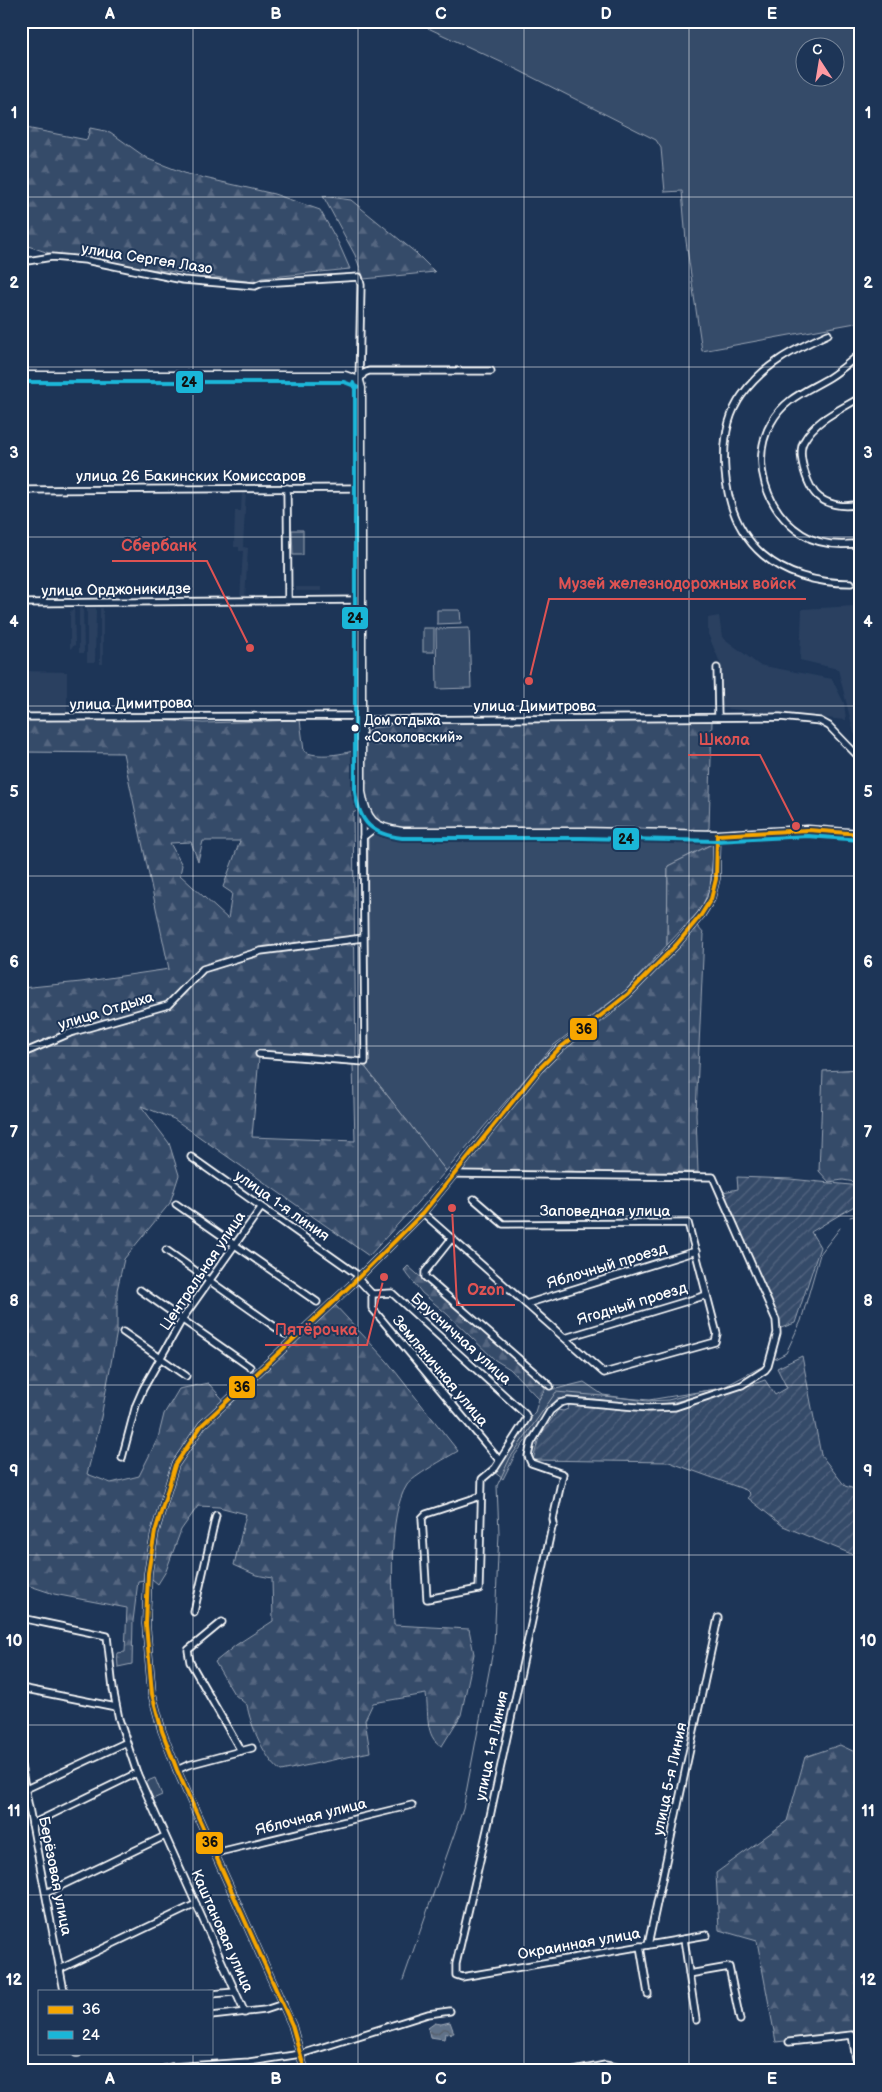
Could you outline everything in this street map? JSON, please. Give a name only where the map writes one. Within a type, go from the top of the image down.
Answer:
[{"type":"main road","points":[[21,376],[345,376],[359,381],[361,388],[361,792],[365,810],[370,821],[376,826],[402,832],[583,832],[717,835],[808,830],[861,835]]},
{"type":"street","name":"улица Сергея Лазо","points":[[21,262],[52,257],[85,260],[183,280],[255,286],[262,283],[359,277],[362,285],[359,381]]},
{"type":"street","points":[[828,334],[793,350],[775,362],[758,376],[742,395],[730,417],[724,443],[727,492],[738,522],[746,536],[762,554],[781,568],[803,578],[827,583],[851,583]]},
{"type":"street","points":[[861,353],[831,376],[791,398],[771,422],[760,461],[768,495],[776,509],[802,534],[827,544],[847,545],[861,543]]},
{"type":"street","points":[[359,381],[364,373],[369,371],[491,371]]},
{"type":"street","points":[[861,397],[820,421],[802,443],[801,460],[808,482],[819,497],[834,504],[858,504],[861,521]]},
{"type":"street","points":[[287,488],[288,600]]},
{"type":"street","name":"улица 26 Бакинских Комиссаров","points":[[21,490],[361,488]]},
{"type":"street","name":"улица Орджоникидзе","points":[[21,603],[360,600]]},
{"type":"street","points":[[717,668],[718,717]]},
{"type":"street","name":"улица Димитрова","points":[[21,717],[354,716],[360,719],[780,717],[820,722],[829,726],[856,754]]},
{"type":"street","points":[[259,1054],[365,1062],[362,938],[363,817],[365,810]]},
{"type":"street","points":[[363,837],[376,826]]},
{"type":"street","points":[[305,2071],[292,2024],[177,1770],[160,1725],[152,1694],[146,1643],[148,1573],[155,1532],[175,1465],[202,1425],[423,1213],[538,1069],[560,1048],[628,994],[701,915],[711,899],[716,879],[717,835]]},
{"type":"street","name":"улица Отдыха","points":[[21,1054],[70,1034],[168,1005],[203,969],[261,951],[362,938]]},
{"type":"street","name":"улица 1-я линия","points":[[191,1157],[358,1277],[372,1294]]},
{"type":"street","name":"улица 1-я Линия","points":[[454,1174],[714,1177],[777,1324],[777,1333],[768,1366],[742,1385],[670,1408],[648,1408],[568,1400],[560,1403],[550,1411],[531,1444],[528,1456],[531,1463],[564,1474],[456,1964],[456,1975]]},
{"type":"street","name":"Заповедная улица","points":[[474,1199],[503,1224],[688,1223],[717,1334],[715,1342],[604,1373],[565,1338]]},
{"type":"street","points":[[176,1204],[317,1302]]},
{"type":"street","name":"Центральная улица","points":[[122,1458],[136,1405],[183,1318],[261,1208]]},
{"type":"street","points":[[423,1213],[565,1338]]},
{"type":"street","points":[[452,1238],[425,1272],[425,1277],[550,1386]]},
{"type":"street","points":[[166,1250],[286,1334]]},
{"type":"street","name":"Яблочный проезд","points":[[526,1304],[696,1251]]},
{"type":"street","points":[[140,1290],[183,1318],[250,1367]]},
{"type":"street","name":"Брусничная улица","points":[[372,1294],[392,1293],[525,1414],[527,1418],[499,1460]]},
{"type":"street","name":"Земляничная улица","points":[[372,1294],[372,1308],[499,1460]]},
{"type":"street","name":"Ягодный проезд","points":[[565,1338],[707,1295]]},
{"type":"street","points":[[123,1332],[186,1376]]},
{"type":"street","points":[[480,1496],[431,1512],[422,1518],[427,1599],[479,1589],[480,1496],[482,1479],[494,1468],[499,1460]]},
{"type":"street","points":[[194,1612],[216,1515]]},
{"type":"street","name":"Каштановая улица","points":[[21,1618],[103,1634],[108,1638],[116,1707],[125,1743],[245,2013]]},
{"type":"street","name":"улица 5-я Линия","points":[[648,1945],[718,1618]]},
{"type":"street","points":[[222,1622],[188,1650],[190,1662],[241,1751]]},
{"type":"street","points":[[21,1688],[116,1707]]},
{"type":"street","points":[[26,1790],[125,1743]]},
{"type":"street","points":[[177,1770],[188,1765],[252,1748]]},
{"type":"street","name":"Берёзовая улица","points":[[21,1766],[64,1990]]},
{"type":"street","points":[[32,1824],[137,1773]]},
{"type":"street","name":"Яблочная улица","points":[[215,1853],[412,1805]]},
{"type":"street","points":[[46,1894],[165,1836]]},
{"type":"street","points":[[60,1969],[196,1904]]},
{"type":"street","name":"Окраинная улица","points":[[456,1975],[462,1977],[707,1935]]},
{"type":"street","points":[[684,1939],[696,2020]]},
{"type":"street","points":[[640,1946],[648,1994]]},
{"type":"street","points":[[690,1974],[729,1967],[740,2020]]},
{"type":"street","points":[[212,1994],[235,1992]]},
{"type":"street","points":[[212,2016],[265,2010],[283,2004]]},
{"type":"street","points":[[156,2071],[171,2067],[249,2062],[301,2054],[428,2014],[450,2011]]},
{"type":"street","points":[[789,2042],[852,2035],[858,2071]]},
{"type":"street","points":[[574,2071],[605,2065],[637,2071]]},
{"type":"shaded area","points":[[242,491],[246,491],[243,547],[248,548],[245,599],[240,599],[243,551],[239,551],[239,547],[234,547],[235,511],[241,511]]},
{"type":"shaded area","points":[[861,583],[861,746],[854,733],[838,669],[800,660],[802,609],[855,606],[856,588]]},
{"type":"shaded area","points":[[296,587],[321,587],[321,591],[296,591]]},
{"type":"shaded area","points":[[79,607],[83,607],[84,653],[79,653]]},
{"type":"shaded area","points":[[74,608],[75,645],[70,649],[70,612]]},
{"type":"shaded area","points":[[87,608],[96,608],[95,662],[87,662]]},
{"type":"shaded area","points":[[100,608],[103,608],[103,664],[100,664]]},
{"type":"shaded area","points":[[719,616],[722,637],[759,665],[832,679],[844,703],[846,720],[721,708],[721,665],[708,634],[708,618]]},
{"type":"shaded area","points":[[21,671],[67,672],[67,714],[21,714]]},
{"type":"green space","points":[[413,21],[861,21],[861,322],[702,351],[686,241],[682,191],[665,192],[661,148],[656,140],[518,70]]},
{"type":"green space","points":[[21,127],[87,140],[90,128],[110,132],[148,159],[187,174],[274,194],[320,210],[339,244],[350,269],[262,278],[254,282],[64,258],[25,245],[21,243],[21,175],[24,165],[21,163]]},
{"type":"green space","points":[[323,196],[351,200],[416,253],[435,272],[364,279],[355,255]]},
{"type":"green space","points":[[292,530],[303,530],[303,555],[293,555]]},
{"type":"green space","points":[[437,610],[460,610],[461,623],[437,624]]},
{"type":"green space","points":[[423,628],[434,628],[434,652],[423,652]]},
{"type":"green space","points":[[469,628],[471,688],[437,689],[436,629]]},
{"type":"green space","points":[[21,717],[106,717],[203,723],[300,720],[304,751],[315,755],[339,754],[359,749],[359,738],[372,728],[389,726],[395,721],[712,721],[709,828],[702,834],[496,828],[490,826],[402,829],[376,825],[362,808],[353,813],[356,1060],[366,1068],[446,1171],[369,1256],[174,1119],[141,1106],[169,1143],[179,1175],[170,1203],[124,1259],[117,1290],[117,1331],[99,1428],[87,1474],[111,1483],[139,1476],[158,1438],[164,1414],[179,1389],[208,1383],[229,1406],[334,1304],[387,1361],[458,1451],[410,1481],[401,1498],[396,1515],[394,1533],[392,1573],[394,1625],[469,1629],[474,1654],[461,1715],[442,1746],[432,1737],[428,1723],[426,1694],[373,1703],[365,1720],[370,1752],[281,1771],[269,1759],[251,1722],[247,1705],[234,1694],[215,1662],[236,1645],[273,1621],[272,1578],[256,1575],[234,1565],[246,1514],[219,1507],[198,1506],[181,1530],[166,1571],[158,1584],[152,1579],[138,1581],[133,1621],[132,1664],[118,1667],[117,1653],[125,1652],[127,1608],[54,1594],[21,1583],[21,988],[81,982],[169,969],[123,753],[21,752]],"holes":[[[203,841],[240,841],[223,887],[232,893],[228,919],[180,875],[182,865],[170,843],[191,842],[198,861]],[[259,1057],[353,1065],[355,1141],[252,1137]]]},
{"type":"green space","points":[[374,831],[401,841],[711,839],[714,843],[668,866],[667,945],[626,990],[554,1045],[446,1171],[366,1068],[368,836]]},
{"type":"green space","points":[[714,843],[710,888],[701,909],[667,945],[668,866]]},
{"type":"green space","points":[[697,926],[704,934],[696,1114],[698,1172],[466,1173],[461,1169],[541,1072],[563,1050],[611,1015]]},
{"type":"green space","points":[[861,1069],[861,1183],[843,1180],[829,1182],[819,1171],[823,1071]]},
{"type":"green space","points":[[737,1177],[790,1179],[861,1186],[861,1202],[811,1232],[820,1247],[795,1323],[781,1328],[723,1192],[738,1189]]},
{"type":"green space","points":[[408,1266],[546,1388],[539,1399],[510,1369],[495,1360],[422,1293],[404,1270]]},
{"type":"green space","points":[[802,1356],[821,1455],[845,1486],[861,1491],[861,1558],[783,1526],[748,1498],[750,1494],[746,1490],[669,1462],[533,1460],[539,1437],[558,1410],[568,1409],[569,1404],[653,1411],[683,1408],[765,1380],[775,1395],[787,1388],[777,1368]]},
{"type":"green space","points":[[584,1382],[603,1395],[647,1401],[668,1400],[703,1391],[720,1389],[676,1402],[658,1405],[637,1405],[580,1398],[557,1399],[515,1455],[503,1479],[494,1472],[524,1424],[535,1412],[539,1399],[546,1388],[556,1389]]},
{"type":"green space","points":[[840,1745],[861,1755],[861,2032],[776,2042],[757,1941],[719,1930],[716,1873],[787,1821],[805,1757]]},
{"type":"green space","points":[[155,1778],[162,1795],[153,1799],[145,1782]]},
{"type":"water","points":[[450,2022],[454,2033],[445,2034],[444,2039],[430,2037],[428,2028],[435,2023]]},
{"type":"waterway","points":[[850,1217],[861,1214]]},
{"type":"waterway","points":[[775,1359],[786,1353],[801,1321],[820,1254],[840,1228]]},
{"type":"waterway","points":[[403,1980],[463,1809],[494,1645],[499,1533],[497,1486],[510,1458],[556,1392],[649,1400],[722,1388],[765,1365]]},
{"type":"transit line","name":"24","points":[[21,382],[344,382],[357,387]]},
{"type":"transit line","name":"24","points":[[353,383],[355,389],[355,792],[360,812],[369,825],[382,833],[402,838],[583,838],[717,841],[808,836],[861,840]]},
{"type":"transit line","name":"36","points":[[717,835],[808,830],[861,834]]},
{"type":"transit line","name":"36","points":[[305,2071],[292,2025],[177,1770],[162,1731],[152,1694],[146,1624],[148,1573],[155,1532],[175,1465],[202,1425],[351,1285],[423,1213],[539,1069],[560,1048],[628,994],[677,944],[701,915],[711,899],[716,879],[717,835]]},
{"type":"place","name":"Сбербанк","points":[[250,648]]},
{"type":"place","name":"Музей железнодорожных войск","points":[[529,681]]},
{"type":"place","name":"Дом отдыха «Соколовский»","points":[[355,728]]},
{"type":"place","name":"Школа","points":[[796,826]]},
{"type":"place","name":"Ozon","points":[[452,1208]]},
{"type":"place","name":"Пятёрочка","points":[[384,1277]]}]
